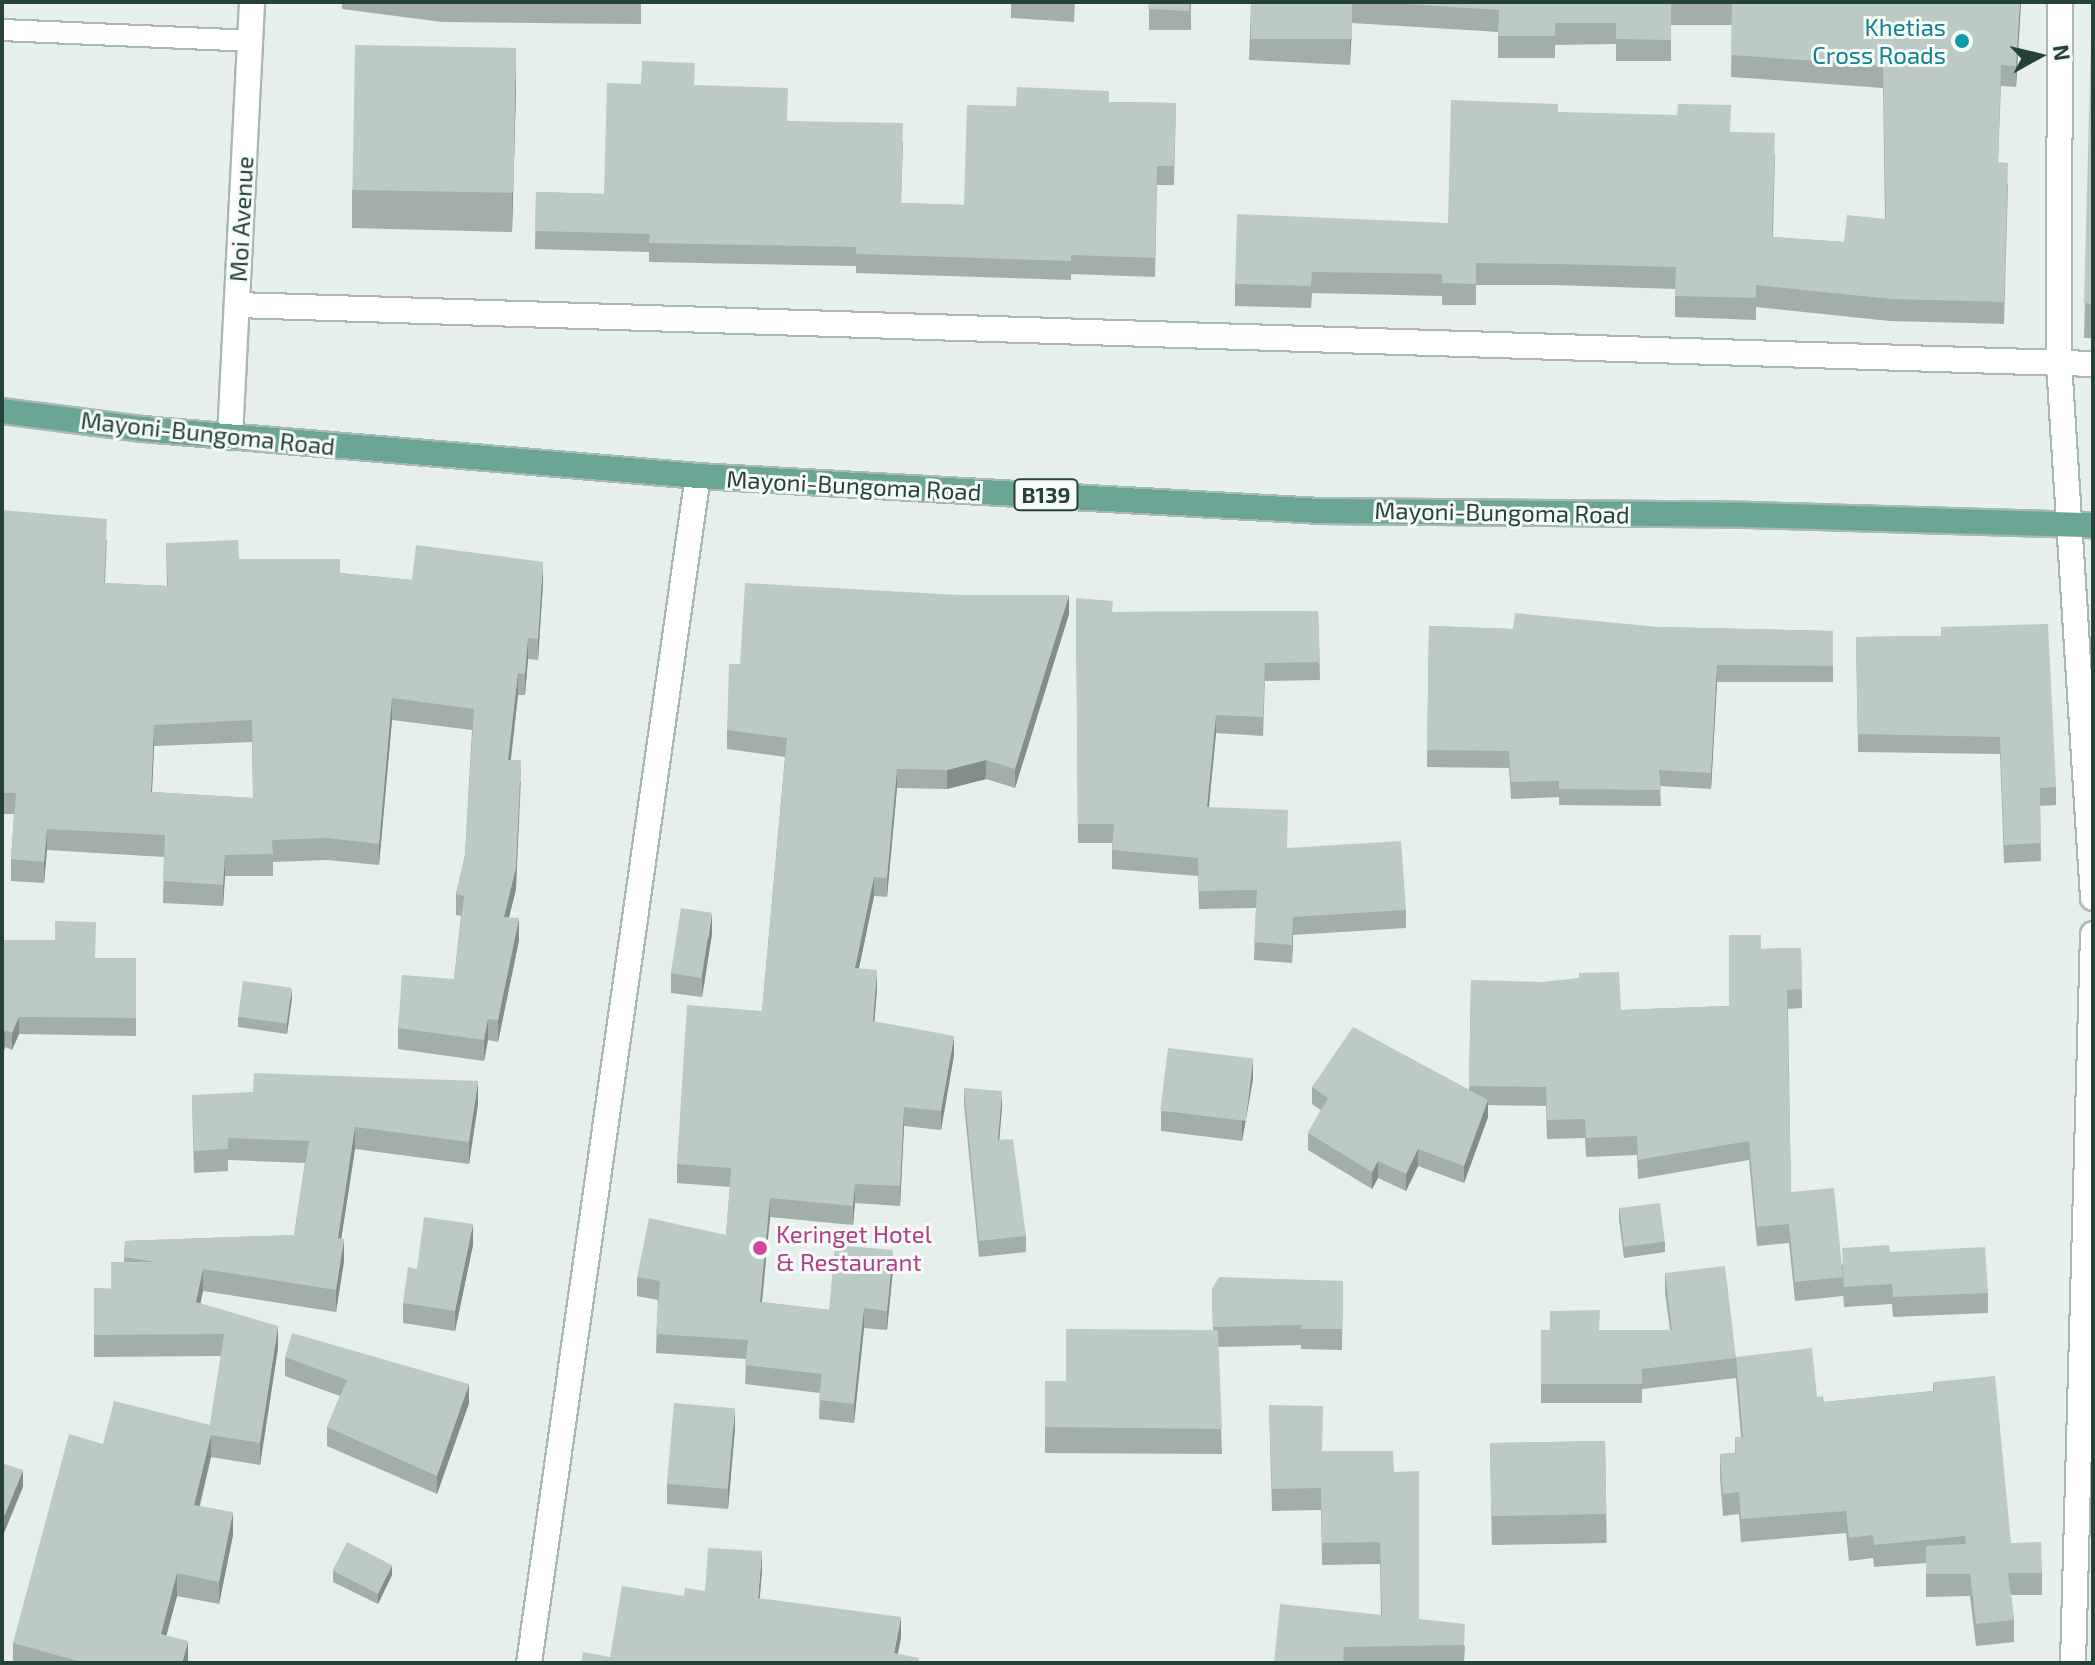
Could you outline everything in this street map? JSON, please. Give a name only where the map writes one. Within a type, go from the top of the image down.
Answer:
[{"type":"main road","name":"Mayoni-Bungoma Road","points":[[2,411],[230,437],[698,476],[1320,511],[1749,515],[2082,525]]},
{"type":"street","name":"Moi Avenue","points":[[230,437],[252,2]]},
{"type":"street","points":[[2060,2],[2059,363],[2082,525],[2093,898]]},
{"type":"street","points":[[237,305],[2093,364]]},
{"type":"street","points":[[529,1663],[698,476]]},
{"type":"street","points":[[2073,1663],[2093,934]]},
{"type":"lane","points":[[2,30],[249,41]]},
{"type":"building","points":[[1149,2],[1189,2],[1189,11],[1148,9]]},
{"type":"building","points":[[1251,2],[1352,2],[1352,39],[1251,39]]},
{"type":"building","points":[[1369,2],[2020,2],[2016,66],[2001,65],[1998,162],[2008,163],[2004,302],[1890,299],[1756,285],[1756,298],[1675,296],[1676,267],[1554,264],[1476,263],[1476,284],[1442,283],[1442,274],[1312,272],[1311,286],[1235,284],[1237,214],[1448,223],[1451,100],[1558,104],[1558,112],[1677,115],[1678,104],[1731,105],[1730,132],[1775,133],[1772,237],[1844,242],[1847,215],[1886,219],[1883,66],[1731,55],[1732,3],[1671,3],[1671,40],[1616,39],[1616,23],[1555,23],[1555,36],[1498,36],[1499,10]]},
{"type":"building","points":[[2093,2],[2093,304],[2084,303]]},
{"type":"building","points":[[355,45],[516,48],[513,193],[352,190]]},
{"type":"building","points":[[642,61],[695,63],[694,85],[788,88],[787,121],[903,123],[901,203],[964,205],[967,105],[1016,106],[1017,87],[1109,91],[1109,102],[1176,103],[1174,166],[1157,166],[1155,258],[1071,255],[1071,261],[856,254],[856,247],[649,243],[650,234],[535,231],[536,192],[604,194],[607,83],[641,84]]},
{"type":"building","points":[[2,510],[107,519],[104,583],[168,586],[166,543],[238,540],[239,559],[340,559],[340,573],[412,580],[416,545],[543,562],[538,639],[528,638],[525,674],[518,673],[508,760],[521,760],[516,868],[504,917],[519,918],[498,1020],[488,1019],[484,1040],[398,1028],[402,975],[454,979],[464,896],[456,894],[465,855],[474,709],[392,698],[379,844],[327,838],[272,840],[273,854],[225,855],[223,885],[163,881],[165,835],[47,829],[44,862],[11,859],[16,793],[2,793]],"holes":[[[252,720],[253,798],[151,792],[154,725]]]},
{"type":"building","points":[[745,583],[960,595],[1069,595],[1015,769],[986,760],[947,770],[897,769],[887,878],[874,877],[855,968],[877,970],[873,1021],[954,1036],[941,1111],[904,1107],[900,1186],[855,1184],[853,1206],[770,1198],[760,1302],[829,1310],[835,1245],[893,1250],[887,1311],[864,1308],[854,1404],[819,1400],[822,1374],[745,1365],[748,1340],[656,1334],[660,1281],[637,1277],[649,1218],[726,1235],[731,1168],[677,1164],[687,1005],[762,1011],[787,738],[727,730],[729,664],[740,664]]},
{"type":"building","points":[[1076,598],[1113,601],[1112,612],[1318,611],[1320,662],[1265,663],[1263,717],[1216,715],[1207,807],[1288,810],[1287,848],[1401,841],[1406,910],[1293,917],[1292,945],[1254,942],[1257,890],[1199,891],[1198,858],[1112,850],[1114,824],[1078,824]]},
{"type":"building","points":[[1515,613],[1658,627],[1833,631],[1833,666],[1717,665],[1711,773],[1659,770],[1661,790],[1559,789],[1559,781],[1511,782],[1509,751],[1427,750],[1429,626],[1513,629]]},
{"type":"building","points":[[2048,624],[2056,787],[2040,788],[2041,843],[2004,845],[2000,737],[1858,734],[1856,637],[1941,636],[1941,627]]},
{"type":"building","points":[[681,908],[712,913],[701,978],[671,973]]},
{"type":"building","points":[[55,921],[96,922],[95,958],[136,958],[136,1018],[19,1017],[12,1033],[5,1030],[2,1041],[2,940],[55,940]]},
{"type":"building","points":[[1729,935],[1761,935],[1761,949],[1801,948],[1802,989],[1787,990],[1791,1192],[1834,1188],[1843,1277],[1795,1282],[1789,1224],[1757,1227],[1749,1141],[1638,1160],[1637,1136],[1586,1138],[1585,1119],[1547,1120],[1546,1087],[1469,1086],[1471,980],[1542,982],[1579,978],[1579,973],[1619,972],[1621,1010],[1729,1006]]},
{"type":"building","points":[[243,981],[292,988],[287,1023],[238,1017]]},
{"type":"building","points":[[1353,1027],[1488,1100],[1464,1166],[1418,1149],[1406,1174],[1378,1161],[1372,1172],[1308,1133],[1328,1098],[1312,1087]]},
{"type":"building","points":[[1168,1048],[1253,1058],[1246,1121],[1160,1111]]},
{"type":"building","points":[[254,1073],[478,1081],[469,1142],[355,1127],[338,1238],[344,1239],[336,1290],[203,1269],[196,1302],[278,1326],[260,1443],[211,1435],[194,1505],[233,1512],[219,1582],[177,1573],[161,1634],[188,1641],[182,1663],[85,1663],[13,1643],[69,1434],[103,1444],[114,1401],[210,1425],[224,1334],[94,1335],[94,1288],[111,1289],[111,1262],[156,1262],[124,1257],[125,1241],[294,1235],[309,1141],[228,1138],[228,1149],[194,1151],[192,1095],[253,1092]]},
{"type":"building","points":[[964,1088],[1002,1091],[998,1140],[1013,1139],[1026,1236],[979,1241]]},
{"type":"building","points":[[1660,1203],[1665,1242],[1624,1247],[1619,1208]]},
{"type":"building","points":[[424,1217],[473,1224],[455,1311],[403,1303],[408,1267],[417,1269]]},
{"type":"building","points":[[1889,1245],[1890,1252],[1985,1247],[1988,1293],[1893,1297],[1892,1284],[1844,1287],[1842,1248]]},
{"type":"building","points":[[1725,1266],[1736,1358],[1642,1369],[1642,1384],[1541,1384],[1541,1330],[1550,1330],[1550,1311],[1600,1310],[1599,1330],[1672,1330],[1665,1273]]},
{"type":"building","points":[[1219,1277],[1343,1281],[1342,1329],[1301,1329],[1302,1325],[1213,1327],[1212,1289]]},
{"type":"building","points":[[1066,1329],[1218,1330],[1222,1429],[1045,1427],[1045,1381],[1066,1381]]},
{"type":"building","points":[[292,1333],[469,1384],[437,1476],[327,1427],[347,1380],[285,1357]]},
{"type":"building","points":[[1812,1348],[1817,1397],[1823,1396],[1824,1402],[1934,1391],[1933,1382],[1995,1376],[2011,1543],[2041,1542],[2042,1573],[2008,1573],[2014,1620],[1976,1624],[1970,1574],[1926,1574],[1926,1546],[1966,1544],[1965,1536],[1874,1545],[1873,1535],[1849,1538],[1846,1511],[1741,1519],[1739,1492],[1723,1494],[1720,1454],[1736,1453],[1735,1437],[1743,1437],[1736,1357]]},
{"type":"building","points":[[674,1403],[735,1408],[728,1489],[667,1484]]},
{"type":"building","points":[[1269,1405],[1323,1406],[1322,1451],[1393,1451],[1394,1472],[1419,1471],[1419,1619],[1465,1624],[1464,1645],[1344,1647],[1343,1663],[1274,1663],[1280,1604],[1382,1615],[1380,1542],[1322,1543],[1321,1488],[1272,1489]]},
{"type":"building","points":[[1605,1441],[1606,1514],[1491,1516],[1490,1443]]},
{"type":"building","points":[[2,1463],[23,1470],[2,1521]]},
{"type":"building","points":[[347,1542],[392,1565],[378,1594],[332,1571]]},
{"type":"building","points":[[708,1548],[762,1551],[758,1598],[901,1617],[894,1653],[919,1658],[918,1663],[581,1663],[583,1652],[610,1657],[622,1586],[684,1596],[685,1588],[705,1591]]},
{"type":"place","name":"Khetias Cross Roads","points":[[1962,41]]},
{"type":"place","name":"Keringet Hotel & Restaurant","points":[[760,1248]]}]
